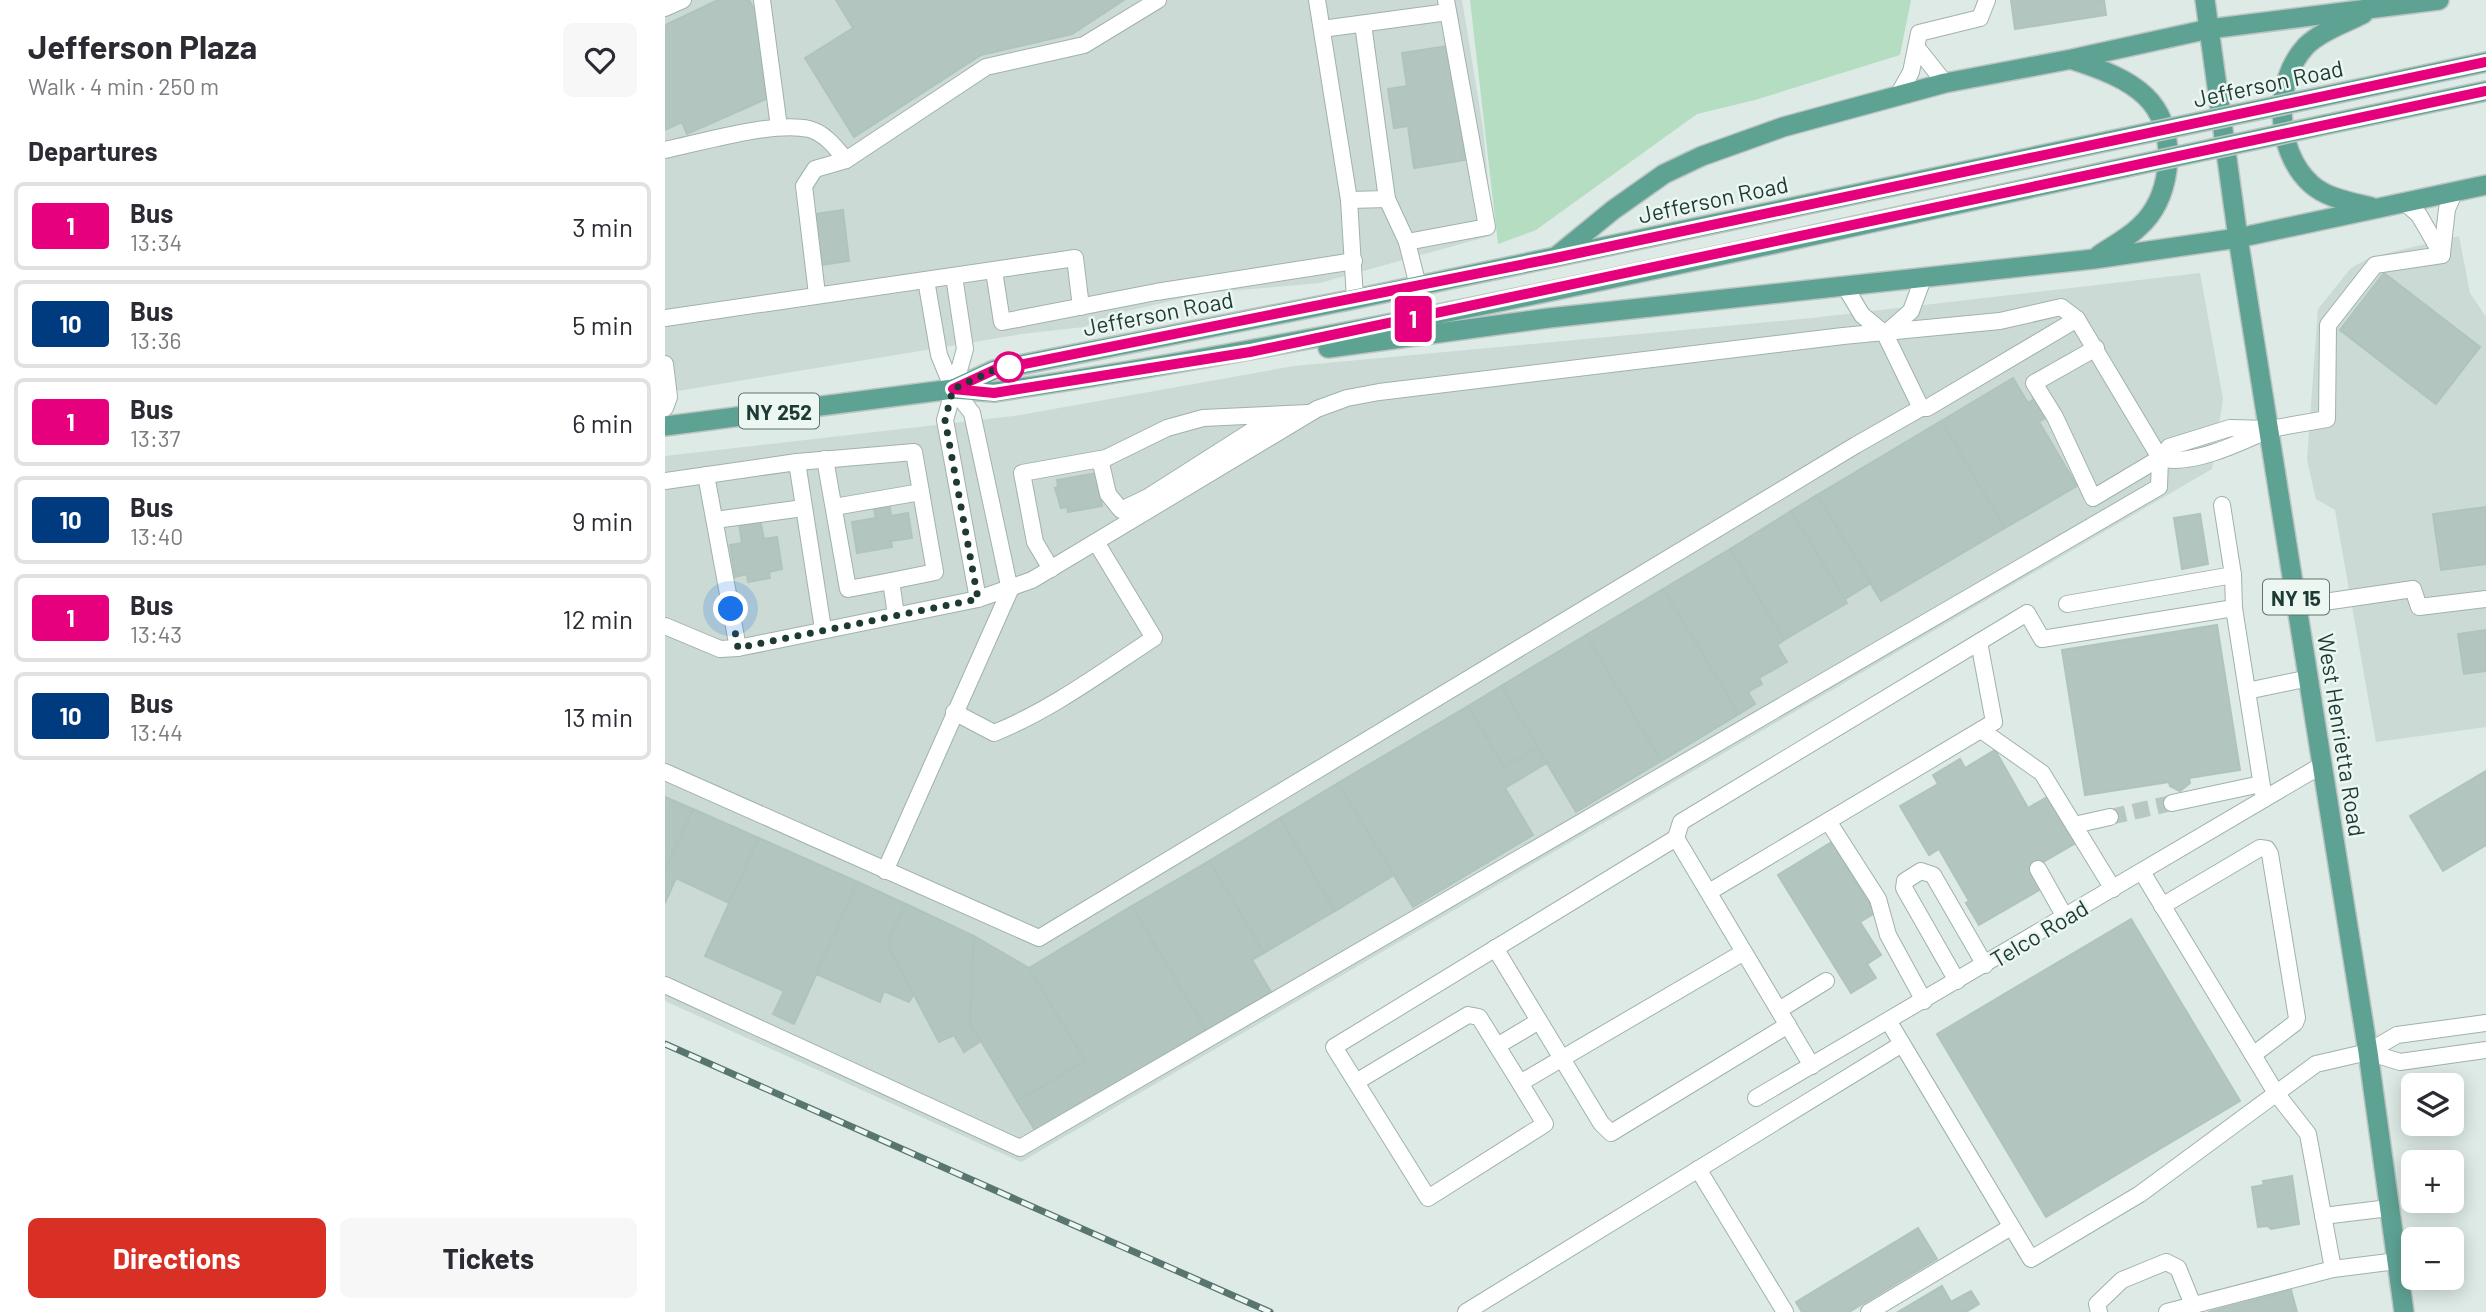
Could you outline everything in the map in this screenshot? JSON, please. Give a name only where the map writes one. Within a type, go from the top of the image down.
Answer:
[{"type":"main road","name":"West Henrietta Road","points":[[2205,0],[2238,237],[2368,1052],[2404,1312]]},
{"type":"main road","points":[[1555,258],[1613,210],[1664,174],[1702,156],[1783,127],[1945,83],[2209,29],[2439,0]]},
{"type":"main road","points":[[2373,9],[2307,45],[2287,73],[2282,120],[2289,152],[2311,184],[2340,200],[2379,209]]},
{"type":"main road","points":[[2072,59],[2115,73],[2146,96],[2165,123],[2169,156],[2164,193],[2141,227],[2094,259]]},
{"type":"main road","name":"Jefferson Road","points":[[953,389],[994,370],[1555,258],[2486,62]]},
{"type":"main road","name":"Jefferson Road","points":[[665,426],[953,389],[994,393],[1250,352],[1560,289],[2486,91]]},
{"type":"main road","points":[[1250,352],[1302,351],[1549,318],[2094,259],[2238,237],[2486,185]]},
{"type":"street","points":[[665,8],[684,0]]},
{"type":"street","points":[[762,0],[779,127]]},
{"type":"street","points":[[817,294],[804,186],[815,169],[846,160],[986,67],[1084,45],[1158,0]]},
{"type":"street","points":[[1317,0],[1349,200],[1355,299]]},
{"type":"street","points":[[1898,95],[1911,72],[1918,49],[1919,33],[1980,18],[1987,0]]},
{"type":"street","points":[[1322,29],[1363,24],[1447,6],[1487,227],[1407,242]]},
{"type":"street","points":[[1363,24],[1387,199],[1407,242],[1418,286]]},
{"type":"street","points":[[1918,49],[1945,83]]},
{"type":"street","points":[[665,150],[779,127],[811,130],[831,142],[846,160]]},
{"type":"street","points":[[2442,255],[2447,209],[2454,192]]},
{"type":"street","points":[[1349,200],[1387,199]]},
{"type":"street","points":[[2405,203],[2420,215],[2442,255]]},
{"type":"street","points":[[2096,348],[2034,383],[2055,417],[2093,498],[2160,458],[2169,447],[2230,428],[2270,429],[2327,419],[2328,325],[2375,265],[2442,255]]},
{"type":"street","points":[[665,318],[1075,258],[1081,307]]},
{"type":"street","points":[[994,271],[1002,322],[1354,261]]},
{"type":"street","points":[[954,276],[965,349],[945,420],[978,599]]},
{"type":"street","points":[[1885,334],[1911,311],[1924,276]]},
{"type":"street","points":[[885,871],[1010,590],[972,413],[953,389],[939,355],[926,280]]},
{"type":"street","points":[[1844,285],[1862,315],[1885,334],[1924,408]]},
{"type":"street","points":[[665,626],[720,649],[738,648],[978,599],[1010,590],[1051,569],[1310,413],[1347,398],[1843,336],[2000,321],[2061,307],[2077,319],[2160,458],[2159,487],[1020,1149],[665,985]]},
{"type":"street","points":[[665,772],[1039,938],[2077,319]]},
{"type":"street","points":[[665,364],[669,397],[665,408]]},
{"type":"street","points":[[1051,569],[1035,541],[1022,473],[1100,459],[1167,428],[1203,418],[1310,413]]},
{"type":"street","points":[[1100,459],[1108,494],[1121,510],[1148,497],[1277,415]]},
{"type":"street","points":[[665,481],[797,461],[914,452],[935,572],[848,589],[825,459]]},
{"type":"street","points":[[797,461],[823,629]]},
{"type":"street","points":[[706,475],[738,648]]},
{"type":"street","points":[[834,507],[921,492]]},
{"type":"street","points":[[2172,803],[2262,792],[2234,608],[2233,575],[2222,505]]},
{"type":"street","points":[[715,520],[803,508]]},
{"type":"street","points":[[954,712],[994,733],[1020,722],[1059,699],[1154,638],[1096,542]]},
{"type":"street","points":[[2067,604],[2233,575]]},
{"type":"street","points":[[891,581],[896,615]]},
{"type":"street","points":[[2297,606],[2413,589],[2419,607],[2486,599]]},
{"type":"street","points":[[1356,1082],[1468,1015],[1479,1017],[1520,1083],[1545,1124],[1428,1198],[1356,1082],[1334,1046],[1676,838],[1681,822],[2027,613],[2042,639],[2234,608]]},
{"type":"street","points":[[1709,892],[1994,722],[1979,642]]},
{"type":"street","points":[[2247,691],[2309,678]]},
{"type":"street","points":[[1981,730],[2042,773],[2113,889]]},
{"type":"street","name":"Telco Road","points":[[1756,1098],[2142,872],[2262,792],[2322,765]]},
{"type":"street","points":[[2074,825],[2110,817]]},
{"type":"street","points":[[1828,821],[1878,899],[1888,935],[1924,1001]]},
{"type":"street","points":[[1676,838],[1812,1066]]},
{"type":"street","points":[[2162,906],[2260,848],[2267,849],[2297,1018],[2295,1023],[2253,1055]]},
{"type":"street","points":[[2038,869],[2065,917]]},
{"type":"street","points":[[1958,981],[1904,888],[1905,881],[1921,871],[1933,875],[1985,965]]},
{"type":"street","points":[[2142,872],[2276,1093],[2308,1134],[2333,1269]]},
{"type":"street","points":[[1495,948],[1601,1123],[1611,1133],[1788,1025]]},
{"type":"street","points":[[1520,1083],[1744,951]]},
{"type":"street","points":[[1779,1010],[1826,981]]},
{"type":"street","points":[[1497,1046],[1539,1021]]},
{"type":"street","points":[[1889,1022],[2031,1259],[2140,1194],[2316,1064],[2368,1052],[2397,1035],[2486,1023]]},
{"type":"street","points":[[1466,1312],[1902,1044]]},
{"type":"street","points":[[2368,1052],[2400,1062],[2486,1050]]},
{"type":"street","points":[[1698,1169],[1786,1312]]},
{"type":"street","points":[[2323,1216],[2389,1208]]},
{"type":"street","points":[[1869,1312],[2011,1227]]},
{"type":"street","points":[[2167,1312],[2333,1269],[2397,1261]]},
{"type":"street","points":[[2099,1312],[2097,1304],[2122,1280],[2166,1262],[2178,1268],[2193,1305]]},
{"type":"shaded area","points":[[665,0],[1462,0],[1483,128],[1493,235],[1320,283],[1206,293],[1114,314],[1084,327],[1022,334],[665,393]]},
{"type":"shaded area","points":[[2459,236],[2470,293],[2486,317],[2486,727],[2376,742],[2335,510],[2316,499],[2307,460],[2318,309],[2351,268],[2371,257]]},
{"type":"shaded area","points":[[2200,273],[2223,399],[2212,469],[1021,1162],[665,1001],[665,456],[1014,416],[1294,366],[1812,318]]},
{"type":"green space","points":[[1470,0],[1911,0],[1900,55],[1755,100],[1697,114],[1536,230],[1498,244]]},
{"type":"building","points":[[718,0],[749,0],[756,12],[766,99],[687,134],[682,122],[665,130],[665,25]]},
{"type":"building","points":[[836,0],[1124,0],[1072,34],[981,55],[854,137],[805,58],[853,28]]},
{"type":"building","points":[[2011,0],[2104,0],[2106,15],[2015,29]]},
{"type":"building","points":[[1448,46],[1465,160],[1414,168],[1408,126],[1394,128],[1388,89],[1407,86],[1402,53]]},
{"type":"building","points":[[843,210],[849,261],[821,265],[815,214]]},
{"type":"building","points":[[2384,273],[2480,347],[2436,404],[2340,330]]},
{"type":"building","points":[[2013,378],[2028,403],[2039,396],[2050,415],[2039,422],[2077,486],[2005,528],[1941,421]]},
{"type":"building","points":[[1941,421],[2005,528],[1881,601],[1817,495]]},
{"type":"building","points":[[1097,473],[1102,506],[1068,512],[1067,507],[1061,508],[1055,488],[1058,487],[1057,480]]},
{"type":"building","points":[[1817,495],[1871,583],[1845,599],[1791,511]]},
{"type":"building","points":[[890,507],[891,516],[908,513],[912,538],[891,541],[892,547],[857,553],[852,522],[876,518],[874,509]]},
{"type":"building","points":[[2486,507],[2486,564],[2441,570],[2433,514]]},
{"type":"building","points":[[1791,511],[1847,603],[1784,640],[1730,549]]},
{"type":"building","points":[[2200,514],[2208,564],[2182,569],[2174,518]]},
{"type":"building","points":[[760,519],[764,539],[777,537],[782,569],[769,572],[770,578],[748,582],[747,574],[735,577],[730,545],[742,543],[739,523]]},
{"type":"building","points":[[1730,549],[1784,640],[1777,645],[1787,662],[1759,678],[1762,684],[1748,692],[1755,704],[1739,714],[1663,589]]},
{"type":"building","points":[[1663,589],[1739,714],[1661,761],[1586,635]]},
{"type":"building","points":[[2217,625],[2240,770],[2189,778],[2190,783],[2180,791],[2170,786],[2169,782],[2085,795],[2062,650]]},
{"type":"building","points":[[2486,630],[2486,671],[2464,674],[2458,634]]},
{"type":"building","points":[[1586,635],[1661,761],[1576,812],[1501,686]]},
{"type":"building","points":[[1501,686],[1538,747],[1504,767],[1468,706]]},
{"type":"building","points":[[1468,706],[1504,767],[1538,747],[1547,763],[1505,788],[1533,835],[1413,907],[1338,783]]},
{"type":"building","points":[[1995,750],[2028,808],[2049,796],[2076,843],[2029,870],[2041,889],[1979,925],[1966,903],[1969,901],[1939,849],[1929,855],[1900,806],[1938,784],[1933,775],[1960,759],[1965,768]]},
{"type":"building","points":[[2486,771],[2486,845],[2443,871],[2410,816]]},
{"type":"building","points":[[1338,783],[1394,875],[1335,911],[1280,818]]},
{"type":"building","points":[[665,797],[693,809],[665,871]]},
{"type":"building","points":[[693,809],[759,838],[729,903],[676,878],[665,903],[665,871]]},
{"type":"building","points":[[1280,818],[1335,911],[1264,953],[1209,861]]},
{"type":"building","points":[[759,838],[858,882],[794,1024],[773,1014],[784,991],[705,956]]},
{"type":"building","points":[[1832,842],[1875,913],[1860,922],[1881,955],[1867,964],[1876,978],[1851,993],[1778,875]]},
{"type":"building","points":[[1209,861],[1264,953],[1252,960],[1271,992],[1206,1031],[1132,906]]},
{"type":"building","points":[[858,882],[906,904],[887,944],[914,994],[909,1002],[884,991],[880,1002],[816,974]]},
{"type":"building","points":[[906,904],[974,936],[970,1023],[981,1041],[964,1052],[954,1035],[939,1042],[887,944]]},
{"type":"building","points":[[1132,906],[1206,1031],[1036,1132],[1017,1101],[1085,1061],[1029,968]]},
{"type":"building","points":[[2131,919],[2240,1101],[2046,1217],[1937,1034]]},
{"type":"building","points":[[974,936],[1029,968],[1085,1061],[1017,1101],[970,1023]]},
{"type":"building","points":[[2292,1176],[2299,1224],[2271,1229],[2268,1226],[2258,1227],[2252,1187],[2264,1185],[2263,1181]]},
{"type":"building","points":[[1918,1228],[1937,1259],[1849,1312],[1802,1312],[1796,1302]]},
{"type":"building","points":[[1942,1286],[1951,1302],[1971,1291],[1979,1304],[1966,1312],[1898,1312]]},
{"type":"building","points":[[2291,1290],[2297,1312],[2208,1312]]},
{"type":"tunnel","points":[[2110,817],[2172,803]]},
{"type":"railway","points":[[665,1044],[1270,1312]]},
{"type":"bus line","name":"1","points":[[2486,62],[1555,258],[994,370],[953,389],[994,393],[1250,352],[1560,289],[2486,91]]},
{"type":"route","points":[[731,609],[738,648],[978,599],[945,420],[953,389],[994,370],[1019,365],[1009,367]]}]
